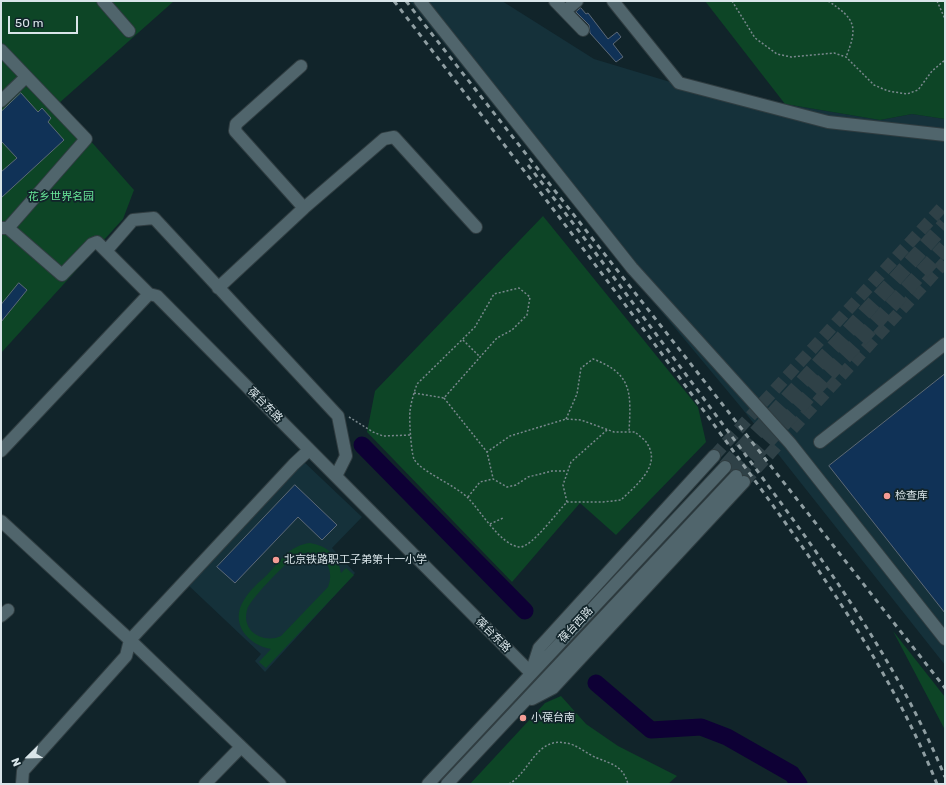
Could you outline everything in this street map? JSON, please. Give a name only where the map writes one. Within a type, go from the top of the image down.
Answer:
[{"type":"street","points":[[103,1],[129,31]]},
{"type":"street","points":[[420,1],[632,268],[790,443],[945,639]]},
{"type":"street","points":[[555,1],[583,30]]},
{"type":"street","points":[[565,11],[577,1]]},
{"type":"street","points":[[613,1],[680,83],[828,122],[945,135]]},
{"type":"street","points":[[1,50],[86,139],[4,228],[62,275],[92,244],[97,242],[106,251],[133,220],[154,218],[338,416],[346,456],[336,476]]},
{"type":"street","points":[[301,66],[236,124],[235,131],[304,208]]},
{"type":"street","points":[[1,100],[26,77]]},
{"type":"street","points":[[218,288],[304,208],[384,139],[394,137],[476,227]]},
{"type":"street","name":"葆台东路","points":[[106,251],[149,294],[157,296],[531,673]]},
{"type":"street","points":[[1,451],[149,294]]},
{"type":"street","points":[[820,442],[945,344]]},
{"type":"street","points":[[22,784],[23,771],[126,656],[130,640],[294,464],[310,450]]},
{"type":"street","points":[[531,673],[540,648],[714,456]]},
{"type":"street","name":"葆台西路","points":[[428,784],[725,467]]},
{"type":"street","name":"葆台西路","points":[[447,784],[740,479]]},
{"type":"street","points":[[1,521],[130,640],[280,784]]},
{"type":"street","points":[[205,784],[241,747]]},
{"type":"path","points":[[732,1],[755,38],[778,54],[791,57],[834,53],[846,57],[874,85],[888,92],[907,94],[918,90],[932,71],[945,60]]},
{"type":"path","points":[[828,1],[844,12],[853,25],[853,40],[846,57]]},
{"type":"path","points":[[937,1],[945,19]]},
{"type":"path","points":[[444,398],[497,338],[512,330],[527,315],[530,297],[519,288],[494,294],[475,327],[416,384],[409,412],[413,458],[418,464],[454,486],[468,497],[490,524],[506,540],[512,545],[521,547],[530,544],[567,502],[603,502],[621,500],[648,471],[652,456],[648,445],[634,432],[607,430],[581,420],[566,419],[510,436],[487,452]]},
{"type":"path","points":[[462,340],[480,357]]},
{"type":"path","points":[[566,419],[577,394],[581,368],[593,359],[608,365],[625,379],[630,406],[629,432]]},
{"type":"path","points":[[414,393],[444,398],[487,452],[493,479]]},
{"type":"path","points":[[344,414],[373,432],[383,436],[411,435]]},
{"type":"path","points":[[567,502],[563,485],[571,462],[607,430]]},
{"type":"path","points":[[468,497],[480,482],[493,479],[507,487],[516,485],[528,476],[552,471],[567,471]]},
{"type":"path","points":[[490,524],[503,518]]},
{"type":"path","points":[[509,784],[514,781],[538,750],[552,743],[567,743],[588,755],[615,765],[625,774],[628,784]]},
{"type":"shaded area","points":[[410,1],[502,1],[594,59],[720,97],[785,104],[880,120],[912,114],[945,119],[945,665],[740,406],[605,244]]},
{"type":"shaded area","name":"北京铁路职工子弟第十一小学","points":[[303,461],[362,517],[332,548],[355,573],[265,672],[255,661],[261,654],[187,584]]},
{"type":"green space","name":"花乡世界名园","points":[[1,1],[174,1],[58,104],[134,190],[123,219],[1,353]]},
{"type":"green space","points":[[705,1],[945,1],[945,119],[912,114],[880,120],[785,104]]},
{"type":"green space","points":[[543,216],[698,407],[706,442],[616,535],[580,503],[512,582],[367,432],[375,391]]},
{"type":"green space","points":[[303,544],[316,544],[327,549],[335,557],[341,573],[346,568],[354,575],[266,668],[259,662],[271,649],[255,643],[243,632],[240,625],[240,609],[249,593],[281,559],[291,550]],"holes":[[[306,553],[318,556],[327,564],[330,575],[328,587],[281,636],[268,638],[255,634],[247,624],[246,618],[247,610],[254,598],[294,557]]]},
{"type":"green space","points":[[893,631],[945,697],[945,730]]},
{"type":"green space","points":[[561,696],[586,724],[618,746],[677,776],[668,784],[470,784],[545,703]]},
{"type":"building","points":[[581,8],[586,14],[588,13],[608,39],[617,32],[621,37],[613,44],[623,57],[616,62],[590,33],[589,25],[576,12]]},
{"type":"building","points":[[21,93],[38,112],[42,108],[51,118],[48,122],[64,140],[1,198],[1,172],[17,158],[1,141],[1,112]]},
{"type":"building","points":[[19,283],[27,290],[1,322],[1,305]]},
{"type":"building","points":[[945,374],[945,613],[829,466]]},
{"type":"building","points":[[295,485],[337,525],[322,540],[298,517],[235,583],[217,567]]},
{"type":"waterway","points":[[362,445],[525,611]]},
{"type":"waterway","points":[[596,683],[651,730],[701,727],[727,737],[792,774],[799,784]]},
{"type":"tunnel","points":[[714,456],[945,204]]},
{"type":"tunnel","points":[[725,467],[945,224]]},
{"type":"tunnel","points":[[736,476],[945,247]]},
{"type":"tunnel","points":[[744,482],[945,262]]},
{"type":"railway","points":[[394,1],[633,316],[744,465],[806,552],[836,596],[891,688],[915,735],[937,784]]},
{"type":"railway","points":[[406,1],[945,688]]},
{"type":"railway","points":[[528,165],[630,299],[790,515],[848,599],[901,685],[945,777]]},
{"type":"place","name":"检查库","points":[[887,496]]},
{"type":"place","name":"北京铁路职工子弟第十一小学","points":[[276,560]]},
{"type":"place","name":"小葆台南","points":[[523,718]]}]
